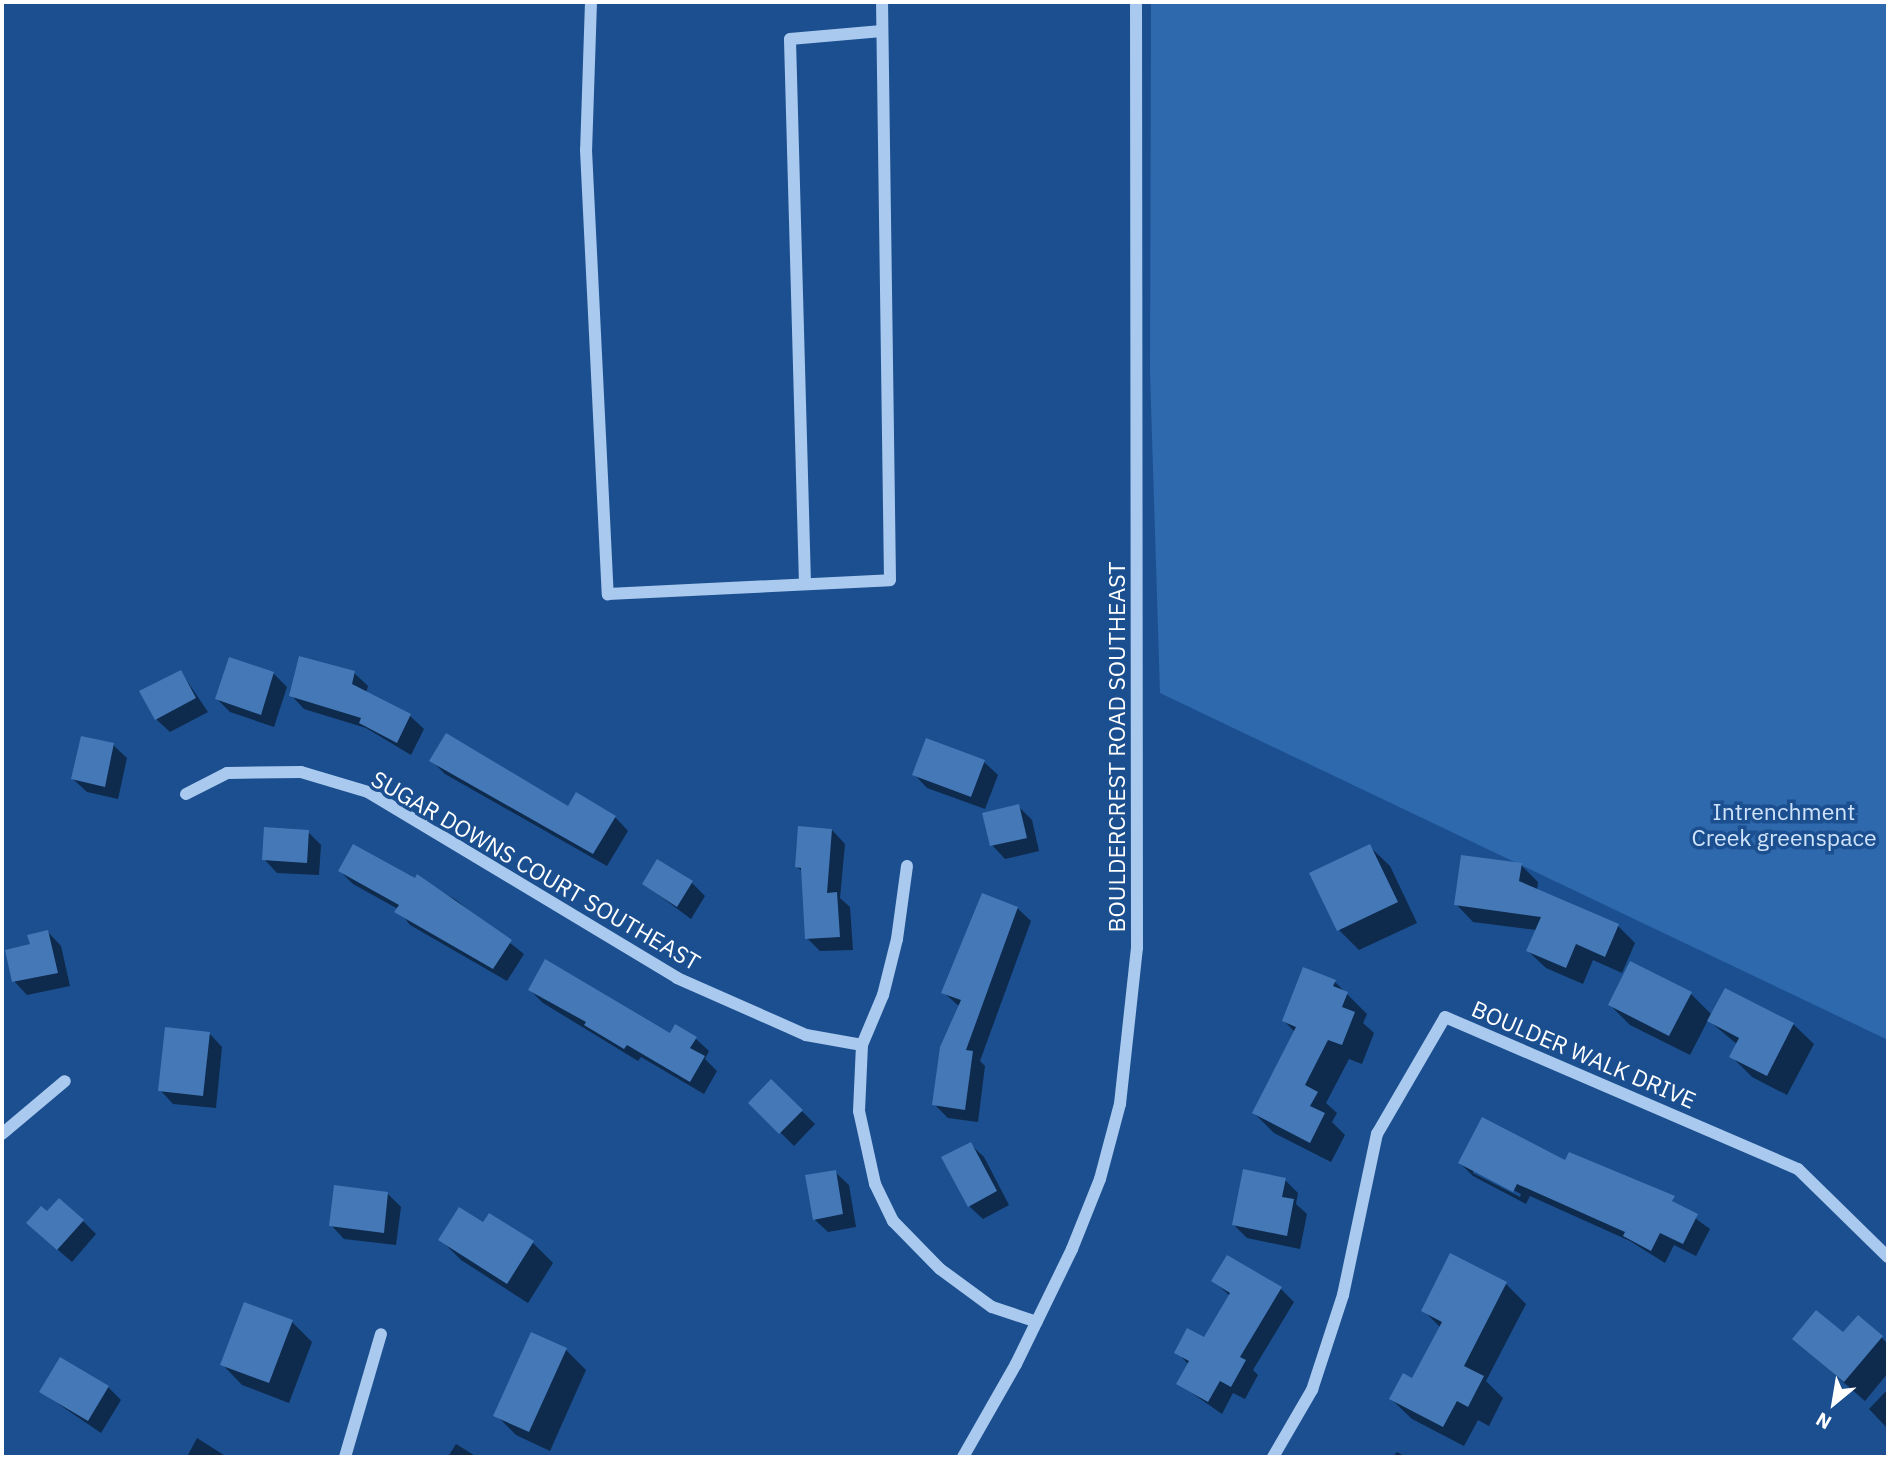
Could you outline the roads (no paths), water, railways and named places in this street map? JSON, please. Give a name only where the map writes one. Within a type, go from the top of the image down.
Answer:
[{"type":"street","points":[[591,2],[586,150],[608,594],[890,580],[882,2]]},
{"type":"street","name":"BOULDERCREST ROAD SOUTHEAST","points":[[963,1457],[1037,1322],[1100,1179],[1120,1104],[1137,948],[1136,2]]},
{"type":"street","points":[[805,584],[790,39],[882,31]]},
{"type":"street","name":"SUGAR DOWNS COURT SOUTHEAST","points":[[186,794],[227,773],[301,772],[368,792],[677,978],[806,1035],[862,1045]]},
{"type":"street","points":[[907,866],[894,950],[883,995],[862,1045],[859,1111],[875,1184],[893,1221],[940,1269],[992,1307],[1037,1322]]},
{"type":"street","name":"BOULDER WALK DRIVE","points":[[1273,1457],[1312,1390],[1343,1295],[1377,1134],[1445,1017],[1798,1169],[1888,1257]]},
{"type":"street","points":[[2,1134],[65,1081]]},
{"type":"street","points":[[345,1457],[382,1334]]},
{"type":"park label","name":"Intrenchment Creek greenspace","points":[[1784,824]]}]
